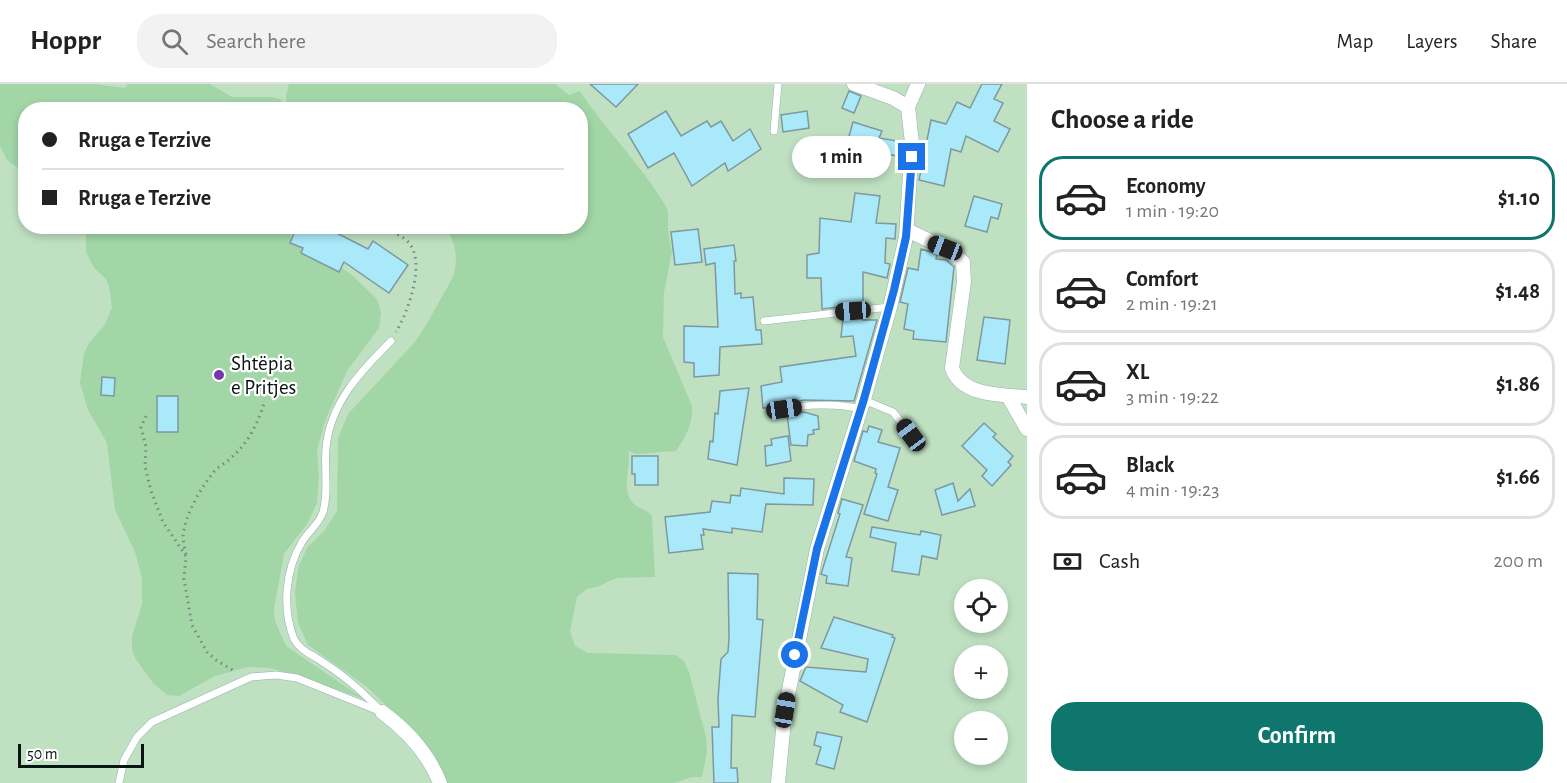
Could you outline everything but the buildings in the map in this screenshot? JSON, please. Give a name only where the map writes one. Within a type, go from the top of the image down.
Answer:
[{"type":"street","points":[[854,84],[893,98],[908,107]]},
{"type":"street","points":[[778,783],[787,699],[817,549],[890,308],[907,230],[912,142],[908,107],[918,84]]},
{"type":"street","points":[[907,230],[945,248],[963,262],[964,282],[952,368],[955,378],[968,387],[1008,396],[1027,397]]},
{"type":"street","points":[[1008,396],[1027,429]]},
{"type":"street","points":[[381,712],[400,725],[421,748],[440,783]]},
{"type":"lane","points":[[774,131],[778,84]]},
{"type":"lane","points":[[764,321],[890,308]]},
{"type":"lane","points":[[381,712],[344,675],[306,652],[296,642],[289,624],[287,579],[303,541],[312,531],[324,507],[327,485],[326,447],[339,402],[356,377],[391,341]]},
{"type":"lane","points":[[775,414],[784,409],[797,407],[862,404],[893,412],[911,435]]},
{"type":"lane","points":[[119,783],[124,760],[137,737],[152,722],[251,677],[276,675],[297,678],[381,712]]},
{"type":"path","points":[[391,341],[405,314],[417,273],[417,264],[410,243],[395,234]]},
{"type":"path","points":[[237,673],[207,652],[192,625],[184,579],[186,556],[183,537],[187,519],[213,472],[237,454],[261,414],[264,403]]},
{"type":"path","points":[[146,416],[141,427],[146,441],[145,466],[149,485],[163,522],[186,556]]},
{"type":"green space","points":[[0,84],[1027,84],[1027,783],[0,783]]},
{"type":"green space","points":[[0,84],[94,84],[125,88],[128,84],[210,84],[232,97],[271,97],[282,100],[282,102],[18,102],[18,168],[7,160],[0,146]]},
{"type":"green space","points":[[289,84],[555,84],[569,95],[580,91],[588,102],[286,102]]},
{"type":"green space","points":[[588,102],[656,190],[668,211],[668,230],[672,252],[664,292],[663,337],[692,406],[690,425],[676,451],[636,454],[628,451],[627,491],[629,497],[635,505],[652,516],[655,577],[616,578],[587,589],[577,597],[570,631],[575,646],[588,653],[676,655],[684,661],[706,737],[707,753],[702,777],[692,777],[674,783],[445,783],[400,719],[367,687],[308,645],[298,623],[295,593],[298,568],[307,548],[324,531],[337,511],[338,438],[348,414],[415,342],[452,279],[456,258],[449,234],[588,234]]},
{"type":"green space","points":[[86,234],[290,234],[291,241],[327,258],[352,275],[377,299],[381,312],[379,328],[347,371],[325,421],[317,450],[319,477],[317,503],[307,524],[284,554],[274,609],[275,621],[286,646],[364,699],[270,668],[248,667],[215,676],[179,696],[167,695],[153,683],[135,658],[132,650],[132,636],[142,604],[142,578],[135,552],[115,510],[107,443],[88,410],[80,383],[84,353],[89,343],[104,326],[112,308],[106,279],[94,268],[86,252]]},
{"type":"place","name":"Shtëpia e Pritjes","points":[[219,375]]},
{"type":"route","points":[[795,655],[817,549],[890,308],[906,237],[912,157]]}]
